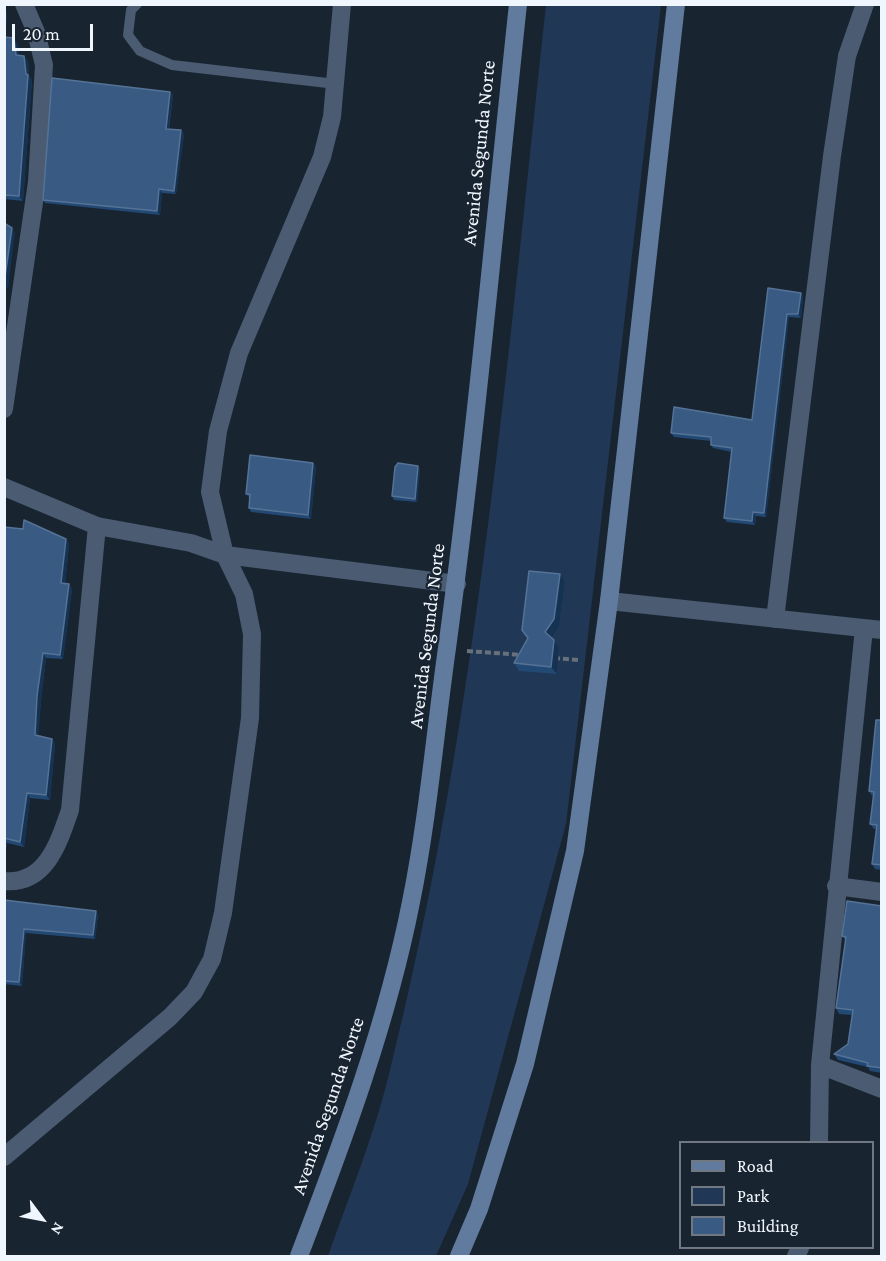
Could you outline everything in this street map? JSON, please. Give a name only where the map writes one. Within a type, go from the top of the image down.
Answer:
[{"type":"main road","name":"Avenida Segunda Norte","points":[[299,1257],[337,1158],[378,1034],[411,905],[432,777],[457,584],[518,4]]},
{"type":"main road","points":[[459,1257],[479,1209],[525,1064],[575,851],[609,601],[676,4]]},
{"type":"street","points":[[4,409],[37,182],[44,65],[36,32],[24,4]]},
{"type":"street","points":[[4,1157],[170,1017],[194,992],[212,959],[223,913],[250,717],[252,646],[252,634],[244,594],[225,555],[210,492],[218,431],[239,353],[322,157],[332,117],[342,4]]},
{"type":"street","points":[[775,619],[832,156],[847,56],[865,4]]},
{"type":"street","points":[[4,487],[97,526],[191,543],[225,555],[457,584]]},
{"type":"street","points":[[4,881],[18,882],[40,871],[58,847],[70,810],[97,526]]},
{"type":"street","points":[[609,601],[873,629],[836,886],[820,1065],[819,1141]]},
{"type":"street","points":[[836,886],[882,892]]},
{"type":"street","points":[[820,1065],[882,1089]]},
{"type":"lane","points":[[138,4],[131,10],[128,35],[140,51],[172,65],[336,84]]},
{"type":"path","points":[[447,650],[530,656]]},
{"type":"path","points":[[542,657],[601,661]]},
{"type":"green space","points":[[546,5],[661,5],[566,824],[468,1184],[436,1256],[328,1256],[369,1143],[383,1097],[419,942],[445,810],[486,542]]},
{"type":"building","points":[[4,37],[14,38],[16,55],[24,56],[28,75],[19,196],[4,195]]},
{"type":"building","points":[[52,78],[170,92],[166,129],[181,130],[174,191],[159,189],[157,211],[43,200]]},
{"type":"building","points":[[4,223],[12,228],[4,284]]},
{"type":"building","points":[[768,288],[801,293],[798,314],[787,314],[764,513],[753,512],[752,521],[724,518],[732,448],[711,445],[711,437],[671,433],[674,407],[752,420]]},
{"type":"building","points":[[250,455],[313,463],[308,515],[249,508],[250,494],[246,494]]},
{"type":"building","points":[[398,463],[418,466],[415,499],[392,496],[395,467]]},
{"type":"building","points":[[24,520],[66,539],[61,583],[69,584],[60,655],[43,653],[37,696],[35,735],[52,739],[46,795],[27,793],[20,842],[4,838],[4,527],[23,529]]},
{"type":"building","points":[[529,571],[560,574],[554,619],[545,632],[554,640],[551,667],[514,663],[528,638],[522,630]]},
{"type":"building","points":[[876,720],[882,720],[882,865],[872,864],[877,825],[870,824],[874,792],[869,791]]},
{"type":"building","points":[[4,900],[96,911],[93,935],[24,929],[19,982],[4,981]]},
{"type":"building","points":[[847,901],[882,906],[882,1068],[867,1066],[868,1063],[834,1054],[848,1044],[853,1010],[836,1008],[846,937],[842,936]]}]
